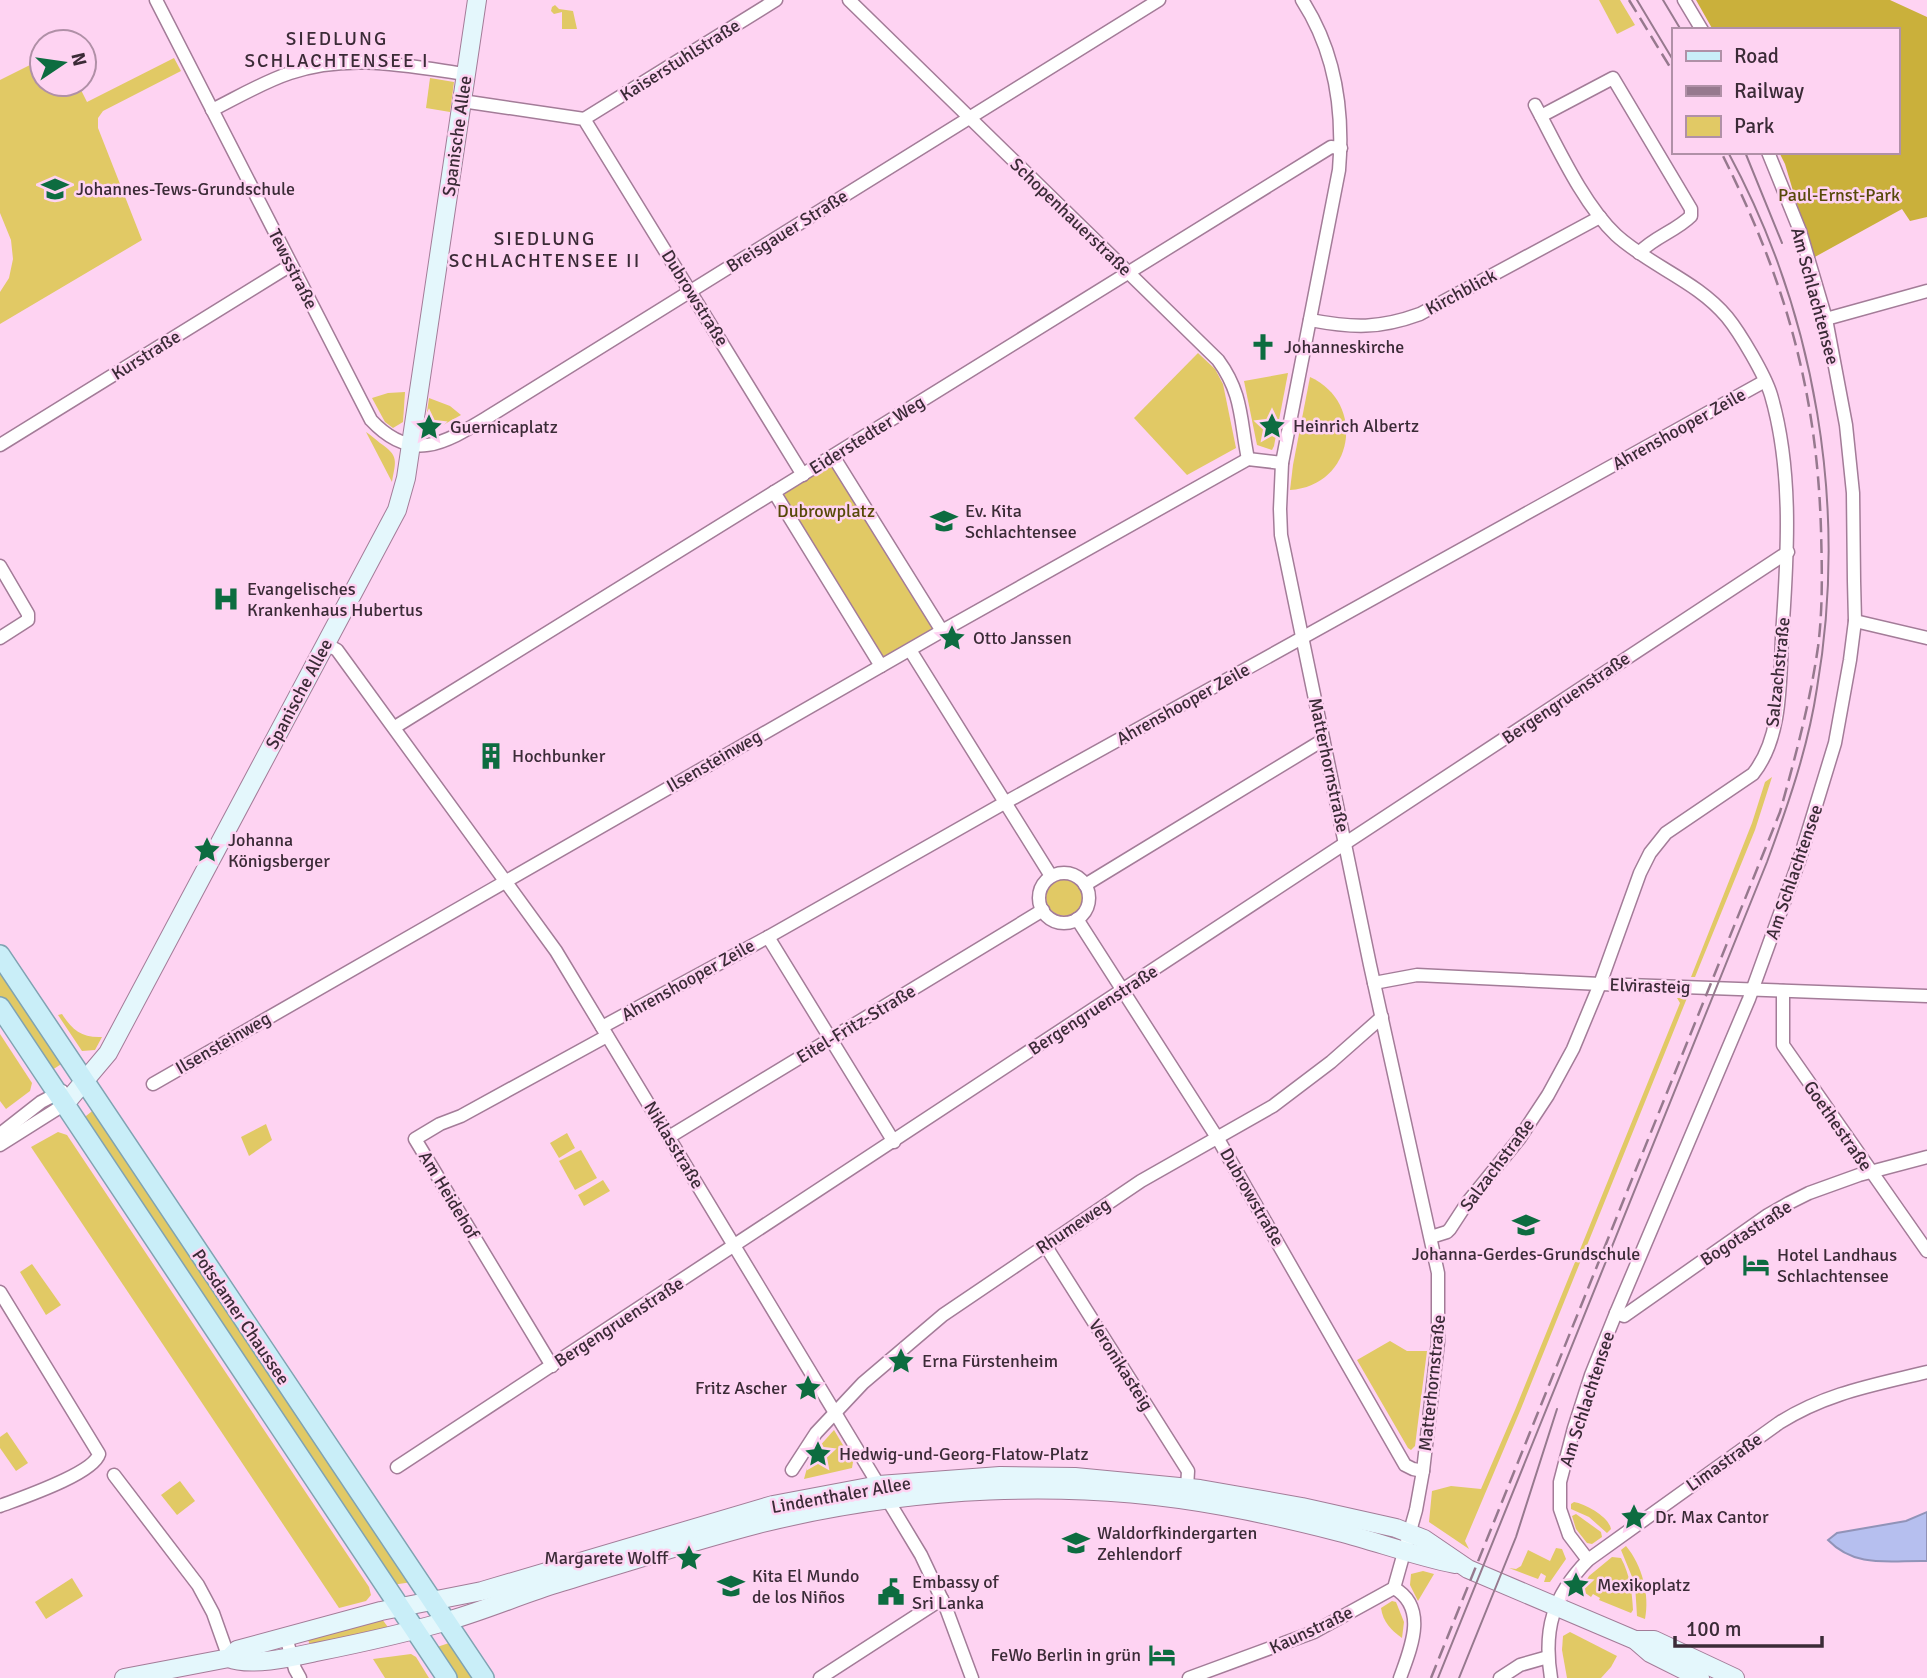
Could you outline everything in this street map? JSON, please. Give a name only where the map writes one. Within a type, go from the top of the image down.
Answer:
[{"type":"main road","name":"Spanische Allee","points":[[61,1098],[85,1082],[108,1053],[397,510],[406,478],[477,0]]},
{"type":"main road","name":"Potsdamer Chaussee","points":[[0,955],[484,1678]]},
{"type":"main road","name":"Potsdamer Chaussee","points":[[0,1007],[447,1678]]},
{"type":"main road","name":"Lindenthaler Allee","points":[[124,1678],[229,1658],[239,1662],[291,1657],[415,1630],[702,1539],[884,1493],[959,1478],[1040,1476],[1129,1480],[1302,1507],[1410,1533],[1424,1539],[1460,1565]]},
{"type":"main road","name":"Lindenthaler Allee","points":[[229,1658],[237,1650],[400,1608],[482,1591],[773,1505],[884,1493],[1006,1490],[1150,1496],[1270,1515],[1460,1565],[1635,1640]]},
{"type":"main road","points":[[1635,1640],[1650,1653],[1700,1678]]},
{"type":"main road","points":[[1635,1640],[1654,1640],[1735,1678]]},
{"type":"street","name":"Tewsstraße","points":[[156,0],[371,420],[389,437],[411,443]]},
{"type":"street","name":"Kaiserstuhlstraße","points":[[584,119],[776,0]]},
{"type":"street","name":"Schopenhauerstraße","points":[[849,0],[1218,360],[1232,380],[1237,393],[1248,459]]},
{"type":"street","name":"Breisgauer Straße","points":[[411,443],[438,444],[451,439],[1159,0]]},
{"type":"street","name":"Matterhornstraße","points":[[1302,0],[1316,25],[1331,67],[1338,101],[1340,148],[1339,170],[1282,463],[1281,535],[1374,983],[1438,1273],[1440,1314],[1436,1366],[1423,1471],[1405,1552]]},
{"type":"street","points":[[1684,0],[1701,28]]},
{"type":"street","points":[[212,110],[292,72],[339,63],[383,62],[466,74]]},
{"type":"street","name":"Salzachstraße","points":[[1432,1237],[1450,1229],[1467,1203],[1519,1139],[1548,1095],[1573,1049],[1650,853],[1666,833],[1753,774],[1763,762],[1769,748],[1777,712],[1788,552],[1783,460],[1770,393],[1737,331],[1718,307],[1639,253],[1600,217],[1538,111],[1613,78],[1691,209],[1691,216],[1684,223],[1647,244],[1639,253]]},
{"type":"street","points":[[462,101],[584,119]]},
{"type":"street","name":"Dubrowstraße","points":[[584,119],[803,474]]},
{"type":"street","name":"Eiderstedter Weg","points":[[395,727],[1331,147],[1340,148]]},
{"type":"street","name":"Am Schlachtensee","points":[[1588,1560],[1569,1535],[1560,1508],[1560,1482],[1574,1427],[1616,1313],[1753,989],[1826,777],[1840,722],[1855,621],[1853,493],[1846,425],[1826,319],[1800,231],[1769,154]]},
{"type":"street","name":"Kirchblick","points":[[1310,320],[1359,327],[1389,324],[1413,317],[1600,217]]},
{"type":"street","name":"Kurstraße","points":[[0,445],[292,265]]},
{"type":"street","points":[[1826,319],[1927,291]]},
{"type":"street","name":"Ahrenshooper Zeile","points":[[605,1031],[1006,802],[1765,382]]},
{"type":"street","points":[[833,456],[942,631]]},
{"type":"street","points":[[1248,459],[1282,463]]},
{"type":"street","name":"Ilsensteinweg","points":[[153,1084],[505,880],[1248,459]]},
{"type":"street","points":[[774,492],[881,666]]},
{"type":"street","name":"Bergengruenstraße","points":[[397,1467],[1788,552]]},
{"type":"street","points":[[0,566],[28,614],[28,620],[0,638]]},
{"type":"street","points":[[1855,621],[1927,638]]},
{"type":"street","name":"Niklasstraße","points":[[326,644],[337,650],[395,727],[556,951],[921,1555],[942,1599],[972,1678]]},
{"type":"street","points":[[910,650],[1051,876]]},
{"type":"street","points":[[1085,885],[1323,740]]},
{"type":"street","points":[[1059,873],[1074,875],[1085,885],[1089,900],[1077,919],[1055,921],[1043,910],[1039,895],[1051,876],[1059,873]]},
{"type":"street","name":"Eitel-Fritz-Straße","points":[[669,1137],[1043,910]]},
{"type":"street","name":"Dubrowstraße","points":[[1077,919],[1219,1139],[1405,1465],[1423,1471]]},
{"type":"street","points":[[768,937],[894,1142]]},
{"type":"street","name":"Elvirasteig","points":[[1374,983],[1417,975],[1927,996]]},
{"type":"street","name":"Goethestraße","points":[[1783,991],[1783,1045],[1927,1251]]},
{"type":"street","name":"Rhumeweg","points":[[792,1470],[816,1433],[863,1383],[914,1338],[974,1293],[1141,1181],[1273,1106],[1331,1062],[1382,1017]]},
{"type":"street","name":"Am Heidehof","points":[[552,1366],[415,1139],[440,1124],[461,1116],[605,1031]]},
{"type":"street","points":[[0,1134],[41,1102],[61,1098]]},
{"type":"street","points":[[0,1145],[50,1116],[61,1098]]},
{"type":"street","name":"Bogotastraße","points":[[1616,1313],[1624,1316],[1789,1203],[1870,1171],[1927,1157]]},
{"type":"street","name":"Veronikasteig","points":[[1045,1245],[1188,1471],[1187,1488]]},
{"type":"street","points":[[0,1292],[97,1449],[98,1458],[60,1482],[0,1506]]},
{"type":"street","name":"Limastraße","points":[[1551,1678],[1548,1657],[1549,1627],[1568,1583],[1588,1560],[1715,1468],[1804,1408],[1843,1392],[1927,1372]]},
{"type":"street","points":[[114,1475],[198,1585],[213,1613],[229,1658]]},
{"type":"street","points":[[1400,1678],[1414,1638],[1415,1625],[1406,1599],[1394,1588],[1405,1552]]},
{"type":"street","name":"Kaunstraße","points":[[1189,1678],[1314,1632],[1394,1588]]},
{"type":"street","points":[[820,1678],[942,1599]]},
{"type":"street","points":[[286,1637],[300,1678]]},
{"type":"street","points":[[1500,1678],[1520,1665],[1548,1657]]},
{"type":"green space","points":[[1599,0],[1620,0],[1635,25],[1617,34]]},
{"type":"green space","name":"Paul-Ernst-Park","points":[[1696,0],[1890,0],[1927,17],[1927,217],[1910,221],[1902,209],[1813,258],[1780,154],[1899,154],[1899,28],[1712,28]]},
{"type":"green space","points":[[555,5],[559,9],[573,11],[577,29],[562,29],[562,12],[554,14],[551,11]]},
{"type":"green space","points":[[174,58],[181,71],[103,111],[98,118],[98,128],[142,240],[0,324],[0,292],[9,278],[13,259],[11,240],[0,213],[0,80],[28,66],[28,98],[85,98],[87,102]]},
{"type":"green space","points":[[430,78],[454,82],[450,112],[426,108]]},
{"type":"green space","points":[[1198,353],[1215,369],[1223,384],[1236,448],[1187,475],[1134,418]]},
{"type":"green space","points":[[1288,373],[1272,450],[1257,445],[1244,381]]},
{"type":"green space","points":[[1310,377],[1328,389],[1340,405],[1346,423],[1345,442],[1339,459],[1328,474],[1312,485],[1290,490],[1293,465]]},
{"type":"green space","points":[[405,392],[403,422],[393,428],[385,422],[372,398]]},
{"type":"green space","points":[[429,398],[450,406],[461,415],[434,430],[426,419]]},
{"type":"green space","points":[[366,432],[393,455],[395,463],[392,482]]},
{"type":"green space","name":"Dubrowplatz","points":[[831,464],[934,630],[883,659],[783,497],[786,492]]},
{"type":"green space","points":[[1772,777],[1755,830],[1695,977],[1691,977],[1752,823],[1765,782]]},
{"type":"green space","points":[[1065,878],[1078,884],[1084,897],[1078,910],[1065,916],[1052,910],[1046,897],[1052,884]]},
{"type":"green space","points":[[0,963],[66,1061],[49,1072],[0,999]]},
{"type":"green space","points":[[1677,998],[1687,998],[1465,1541],[1469,1549],[1429,1522],[1432,1491],[1451,1486],[1481,1489],[1680,1003]]},
{"type":"green space","points":[[62,1014],[78,1032],[102,1037],[95,1050],[82,1051],[58,1015]]},
{"type":"green space","points":[[0,1034],[32,1083],[30,1091],[6,1109],[0,1101]]},
{"type":"green space","points":[[96,1108],[412,1582],[392,1585],[81,1120]]},
{"type":"green space","points":[[266,1124],[272,1140],[249,1156],[241,1137]]},
{"type":"green space","points":[[58,1132],[67,1135],[369,1587],[371,1595],[366,1601],[339,1608],[31,1147]]},
{"type":"green space","points":[[567,1133],[575,1148],[559,1158],[550,1143]]},
{"type":"green space","points":[[581,1150],[597,1178],[575,1190],[559,1161]]},
{"type":"green space","points":[[603,1180],[610,1191],[584,1206],[578,1195]]},
{"type":"green space","points":[[32,1264],[61,1305],[46,1315],[20,1272]]},
{"type":"green space","points":[[1390,1341],[1407,1351],[1427,1351],[1415,1446],[1411,1450],[1357,1360]]},
{"type":"green space","points":[[834,1430],[853,1462],[852,1468],[804,1479],[810,1457]]},
{"type":"green space","points":[[7,1432],[28,1463],[16,1471],[0,1448],[0,1437]]},
{"type":"green space","points":[[180,1481],[195,1501],[177,1515],[161,1495]]},
{"type":"green space","points":[[1574,1502],[1596,1512],[1606,1520],[1611,1529],[1607,1533],[1589,1517],[1571,1509]]},
{"type":"green space","points":[[1576,1514],[1601,1532],[1602,1537],[1592,1544],[1587,1543],[1576,1529],[1572,1516]]},
{"type":"green space","points":[[1626,1546],[1643,1581],[1645,1619],[1637,1616],[1635,1584],[1621,1550]]},
{"type":"green space","points":[[1556,1548],[1562,1549],[1566,1559],[1550,1582],[1544,1582],[1546,1576],[1541,1573],[1538,1579],[1509,1568],[1516,1569],[1521,1566],[1528,1550],[1550,1561]]},
{"type":"green space","points":[[1612,1557],[1621,1558],[1627,1571],[1632,1596],[1631,1613],[1599,1600],[1600,1598],[1593,1594],[1591,1597],[1581,1590],[1589,1576]]},
{"type":"green space","points":[[1423,1571],[1434,1574],[1418,1601],[1410,1585],[1411,1574]]},
{"type":"green space","points":[[72,1578],[83,1596],[46,1619],[35,1602]]},
{"type":"green space","points":[[1392,1601],[1396,1602],[1404,1622],[1402,1638],[1388,1625],[1382,1613],[1381,1608]]},
{"type":"green space","points":[[382,1619],[390,1630],[310,1646],[307,1636]]},
{"type":"green space","points":[[1570,1632],[1617,1656],[1601,1678],[1567,1678],[1562,1650],[1563,1636]]},
{"type":"green space","points":[[452,1642],[475,1678],[454,1678],[434,1648]]},
{"type":"green space","points":[[411,1654],[416,1657],[429,1678],[385,1678],[373,1659]]},
{"type":"water","points":[[1927,1512],[1927,1561],[1887,1562],[1862,1559],[1839,1549],[1828,1540],[1837,1533],[1906,1521]]},
{"type":"tram line","points":[[1637,0],[1672,58]]},
{"type":"tram line","points":[[1663,0],[1680,28]]},
{"type":"tram line","points":[[1438,1678],[1767,862],[1796,776],[1813,710],[1826,619],[1829,550],[1826,481],[1817,413],[1803,345],[1783,279],[1758,214],[1729,154]]},
{"type":"tram line","points":[[1746,154],[1782,243]]},
{"type":"tram line","points":[[1459,1678],[1516,1537],[1557,1409]]},
{"type":"railway","points":[[1629,0],[1672,70]]},
{"type":"railway","points":[[1431,1678],[1780,812],[1811,689],[1820,632],[1822,588],[1821,530],[1813,429],[1793,335],[1779,289],[1763,244],[1722,154]]},
{"type":"place","name":"Johannes-Tews-Grundschule","points":[[55,189]]},
{"type":"place","name":"Johanneskirche","points":[[1263,347]]},
{"type":"place","name":"Heinrich Albertz","points":[[1272,426]]},
{"type":"place","name":"Guernicaplatz","points":[[429,427]]},
{"type":"place","name":"Ev. Kita Schlachtensee","points":[[944,521]]},
{"type":"place","name":"Evangelisches Krankenhaus Hubertus","points":[[226,599]]},
{"type":"place","name":"Otto Janssen","points":[[952,638]]},
{"type":"place","name":"Hochbunker","points":[[491,756]]},
{"type":"place","name":"Johanna Königsberger","points":[[207,850]]},
{"type":"place","name":"Johanna-Gerdes-Grundschule","points":[[1526,1225]]},
{"type":"place","name":"Hotel Landhaus Schlachtensee","points":[[1756,1265]]},
{"type":"place","name":"Erna Fürstenheim","points":[[901,1361]]},
{"type":"place","name":"Fritz Ascher","points":[[808,1388]]},
{"type":"place","name":"Hedwig-und-Georg-Flatow-Platz","points":[[818,1454]]},
{"type":"place","name":"Dr. Max Cantor","points":[[1634,1517]]},
{"type":"place","name":"Waldorfkindergarten Zehlendorf","points":[[1076,1543]]},
{"type":"place","name":"Margarete Wolff","points":[[689,1558]]},
{"type":"place","name":"Mexikoplatz","points":[[1576,1585]]},
{"type":"place","name":"Kita El Mundo de los Niños","points":[[731,1586]]},
{"type":"place","name":"Embassy of Sri Lanka","points":[[891,1592]]},
{"type":"place","name":"FeWo Berlin in grün","points":[[1162,1655]]},
{"type":"district","name":"SIEDLUNG SCHLACHTENSEE I","points":[[337,50]]},
{"type":"district","name":"SIEDLUNG SCHLACHTENSEE II","points":[[545,250]]}]
